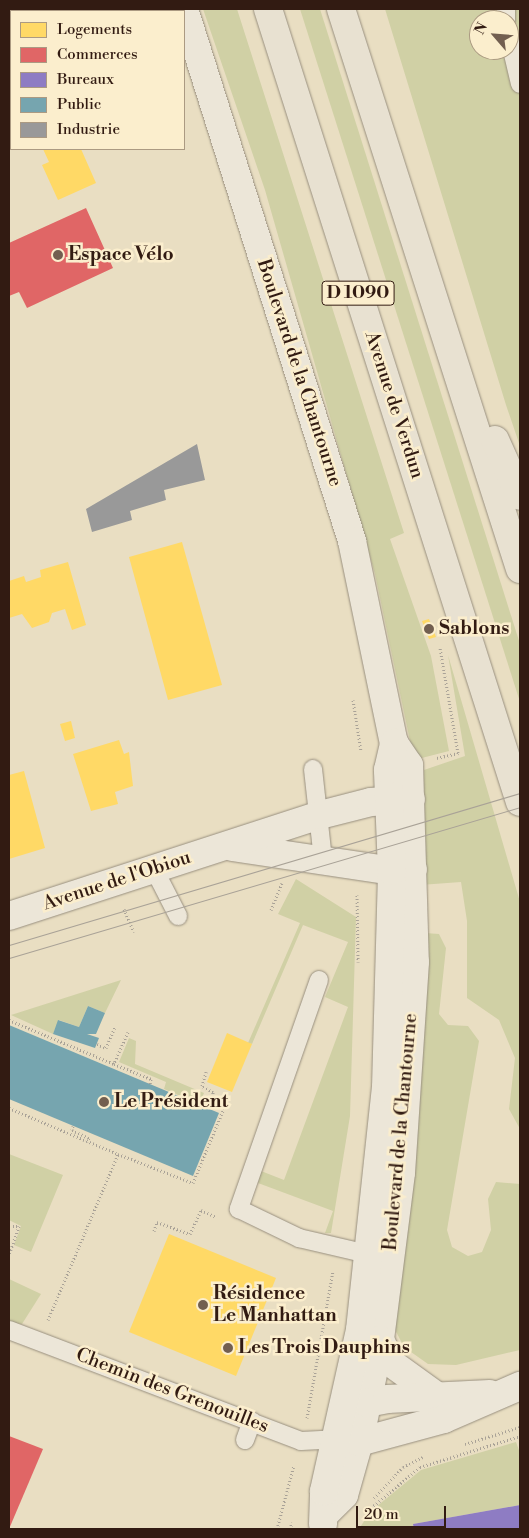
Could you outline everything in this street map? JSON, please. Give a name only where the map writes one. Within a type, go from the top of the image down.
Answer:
[{"type":"main road","name":"Avenue de Verdun","points":[[268,9],[520,802]]},
{"type":"main road","points":[[341,9],[520,569]]},
{"type":"main road","points":[[442,322],[520,496]]},
{"type":"street","name":"Boulevard de la Chantourne","points":[[185,12],[352,541],[394,743],[409,766],[401,800],[409,1088],[379,1257],[360,1330],[347,1441],[331,1507]]},
{"type":"street","name":"Avenue de l'Obiou","points":[[9,916],[320,815],[401,800]]},
{"type":"street","name":"Avenue de l'Obiou","points":[[226,846],[403,870]]},
{"type":"street","name":"Boulevard de la Chantourne","points":[[367,1403],[380,1340],[379,1257]]},
{"type":"street","points":[[380,1340],[392,1362],[434,1394]]},
{"type":"street","points":[[347,1441],[444,1419],[508,1390]]},
{"type":"street","points":[[347,1441],[367,1403],[434,1394],[508,1390]]},
{"type":"lane","points":[[514,60],[520,84]]},
{"type":"lane","points":[[313,768],[320,815],[323,859]]},
{"type":"lane","points":[[154,869],[178,916]]},
{"type":"lane","points":[[319,980],[239,1209],[299,1238],[379,1257]]},
{"type":"lane","name":"Chemin des Grenouilles","points":[[9,1330],[252,1420],[301,1441],[347,1441]]},
{"type":"lane","points":[[245,1440],[252,1420]]},
{"type":"path","points":[[432,760],[458,753],[438,652],[443,639]]},
{"type":"path","points":[[271,910],[284,878]]},
{"type":"path","points":[[9,1020],[151,1079],[150,1084]]},
{"type":"path","points":[[96,1044],[106,1048],[115,1027]]},
{"type":"path","points":[[114,1064],[128,1032]]},
{"type":"path","points":[[9,1108],[193,1183],[224,1108],[213,1104],[213,1092],[202,1086],[206,1072]]},
{"type":"path","points":[[73,1126],[72,1130],[89,1138],[87,1141]]},
{"type":"path","points":[[39,1341],[118,1154]]},
{"type":"path","points":[[154,1231],[157,1222],[190,1234],[201,1210],[216,1217],[239,1209]]},
{"type":"path","points":[[9,1226],[19,1226],[9,1255]]},
{"type":"path","points":[[457,1447],[520,1427]]},
{"type":"path","points":[[288,1488],[331,1507],[371,1508],[420,1468],[520,1436]]},
{"type":"path","points":[[331,1507],[376,1497],[403,1467],[430,1455]]},
{"type":"green space","points":[[203,9],[237,9],[404,533],[390,539],[431,656],[449,751],[414,760],[375,574],[265,190]]},
{"type":"green space","points":[[300,9],[320,9],[520,644],[520,702]]},
{"type":"green space","points":[[385,9],[520,9],[520,446],[506,405]]},
{"type":"green space","points":[[448,655],[520,902],[520,1129],[509,1109],[515,1058],[499,1020],[467,998],[467,921],[461,882],[420,885],[424,770],[465,756]]},
{"type":"green space","points":[[296,879],[356,917],[350,1116],[331,1233],[325,1233],[333,1211],[258,1183],[261,1171],[284,1180],[348,1007],[325,997],[348,942],[303,925],[252,1044],[248,1043],[300,923],[278,914]]},
{"type":"green space","points":[[425,933],[439,934],[446,948],[439,1014],[448,1025],[468,1026],[479,1041],[447,1230],[452,1247],[468,1256],[482,1252],[491,1230],[488,1199],[496,1182],[520,1184],[520,1350],[456,1365],[428,1364],[404,1347],[391,1322]]},
{"type":"green space","points":[[121,980],[105,1013],[88,1006],[79,1027],[59,1020],[53,1034],[11,1015]]},
{"type":"green space","points":[[129,1038],[136,1041],[135,1064],[204,1093],[199,1104],[164,1089],[166,1082],[119,1062]]},
{"type":"green space","points":[[9,1154],[63,1175],[31,1252],[14,1245],[21,1226],[9,1220]]},
{"type":"green space","points":[[9,1279],[41,1294],[22,1324],[9,1323]]},
{"type":"green space","points":[[516,1442],[520,1453],[520,1505],[413,1524],[414,1529],[359,1529],[370,1512],[421,1470]]},
{"type":"building: Logements","points":[[43,150],[81,150],[96,183],[58,200],[42,165],[49,162]]},
{"type":"building: Logements","points":[[182,542],[222,685],[168,700],[129,557]]},
{"type":"building: Logements","points":[[68,562],[86,625],[72,630],[65,609],[52,613],[49,622],[32,628],[22,614],[9,618],[9,581],[24,576],[26,582],[41,577],[40,570]]},
{"type":"building: Logements","name":"Sablons","points":[[429,619],[436,637],[429,639],[422,621]]},
{"type":"building: Logements","points":[[71,721],[75,738],[65,741],[60,724]]},
{"type":"building: Logements","points":[[119,740],[124,754],[129,752],[133,786],[115,792],[118,804],[91,811],[73,754]]},
{"type":"building: Logements","points":[[24,771],[45,848],[9,859],[9,775]]},
{"type":"building: Logements","points":[[227,1033],[252,1044],[232,1092],[207,1082]]},
{"type":"building: Logements","name":"Résidence Le Manhattan","points":[[169,1234],[276,1278],[236,1376],[129,1332]]},
{"type":"building: Commerces","name":"Espace Vélo","points":[[86,208],[113,268],[27,308],[19,292],[9,296],[9,243]]},
{"type":"building: Commerces","points":[[9,1436],[43,1449],[9,1529]]},
{"type":"building: Bureaux","points":[[520,1505],[520,1529],[414,1529],[413,1524]]},
{"type":"building: Public","name":"Le Président","points":[[88,1006],[105,1013],[96,1034],[87,1034],[99,1038],[95,1048],[53,1034],[58,1020],[79,1027]]},
{"type":"building: Public","name":"Le Président","points":[[9,1025],[219,1113],[193,1176],[9,1099]]},
{"type":"building: Industrie","points":[[197,444],[205,480],[164,490],[166,500],[130,511],[132,520],[92,532],[86,509]]},
{"type":"tram line","points":[[9,945],[520,793]]},
{"type":"tram line","points":[[9,958],[520,807]]},
{"type":"place","name":"Espace Vélo","points":[[58,255]]},
{"type":"place","name":"Sablons","points":[[429,629]]},
{"type":"place","name":"Le Président","points":[[104,1102]]},
{"type":"place","name":"Résidence Le Manhattan","points":[[203,1305]]},
{"type":"place","name":"Les Trois Dauphins","points":[[228,1348]]}]
